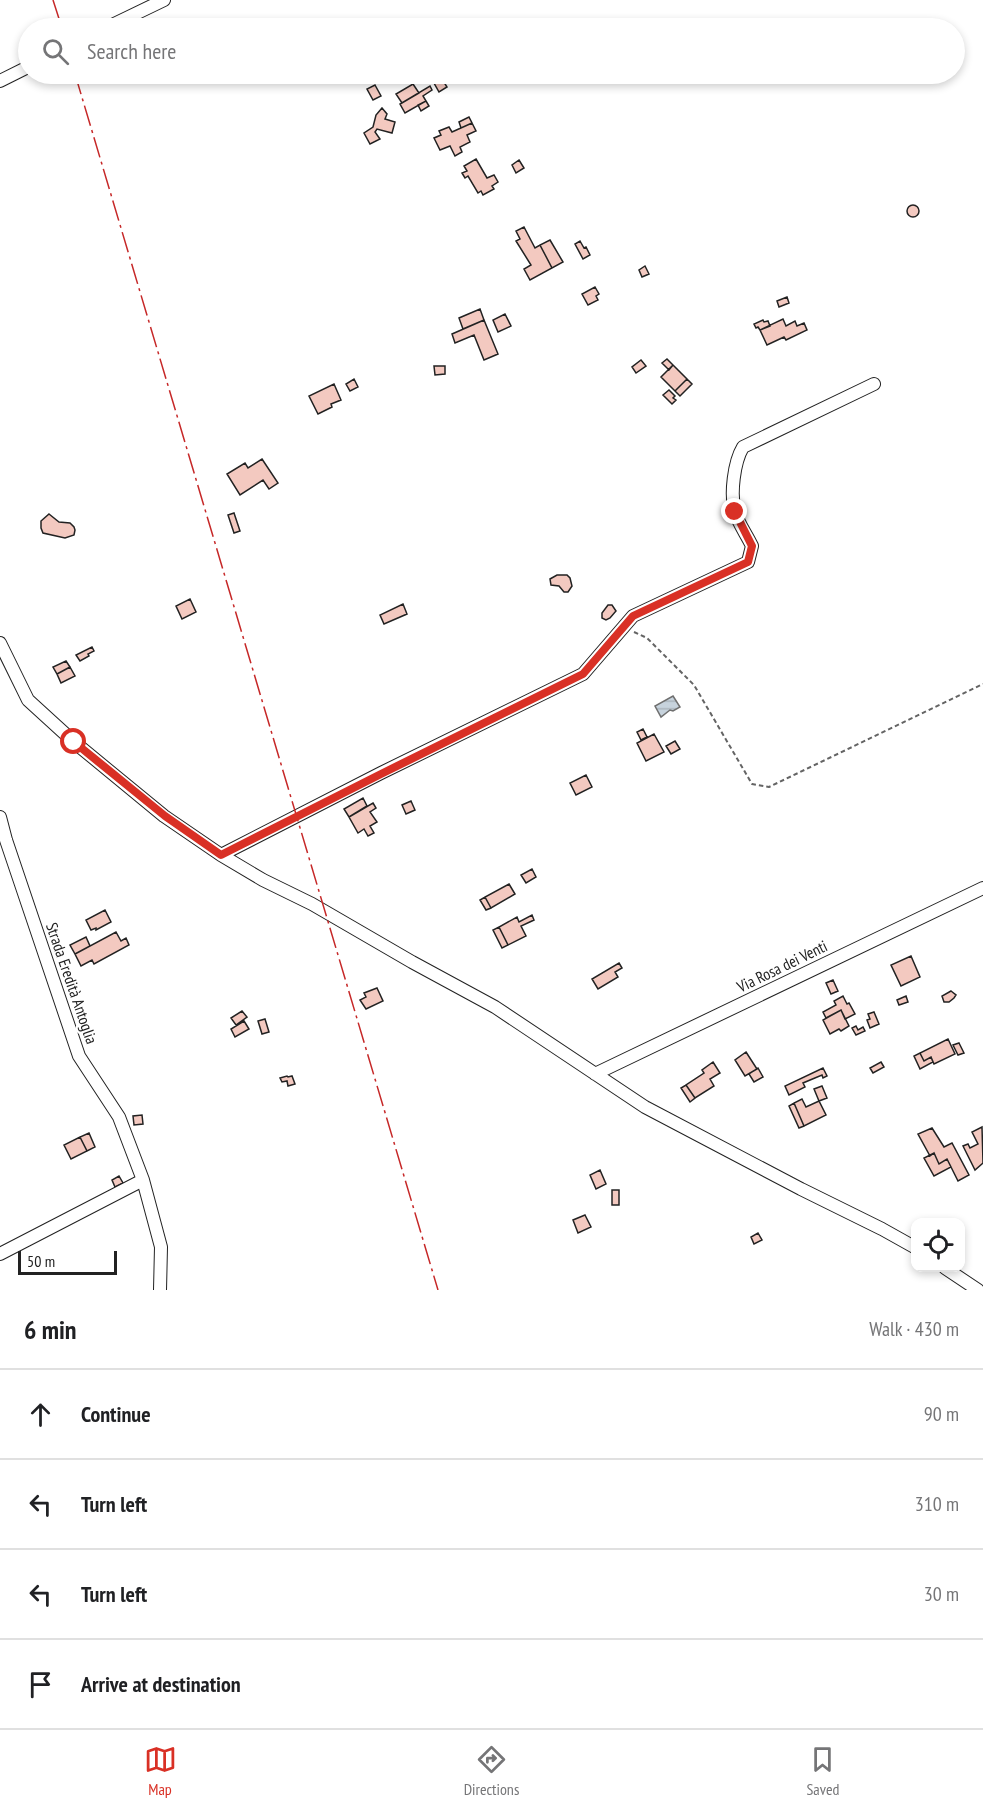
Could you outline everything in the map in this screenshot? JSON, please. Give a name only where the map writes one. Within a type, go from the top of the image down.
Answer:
[{"type":"street","points":[[127,18],[164,0]]},
{"type":"street","points":[[0,81],[18,72]]},
{"type":"street","points":[[221,855],[583,674],[633,616],[748,562],[752,546],[735,512],[733,489],[736,458],[743,447],[874,384]]},
{"type":"street","points":[[0,643],[28,700],[74,742],[165,816],[221,855],[495,1007],[645,1107],[911,1246]]},
{"type":"street","name":"Strada Eredità Antoglia","points":[[0,817],[79,1056],[119,1117],[143,1180],[161,1246],[160,1290]]},
{"type":"street","name":"Via Rosa dei Venti","points":[[595,1074],[983,888]]},
{"type":"street","points":[[0,1254],[143,1180]]},
{"type":"street","points":[[951,1272],[978,1290]]},
{"type":"path","points":[[622,627],[648,638],[694,685],[752,784],[769,787],[983,684]]},
{"type":"shaded area","points":[[673,696],[680,707],[673,711],[670,710],[661,717],[655,706]]},
{"type":"building","points":[[413,84],[419,93],[402,103],[396,94]]},
{"type":"building","points":[[435,84],[445,84],[447,87],[439,92]]},
{"type":"building","points":[[375,85],[381,96],[373,100],[367,89]]},
{"type":"building","points":[[430,86],[432,90],[423,96],[426,101],[405,113],[400,104]]},
{"type":"building","points":[[426,101],[429,106],[421,111],[418,105]]},
{"type":"building","points":[[382,108],[387,114],[385,119],[395,122],[392,133],[377,129],[375,132],[380,139],[370,144],[364,133],[373,127],[376,115]]},
{"type":"building","points":[[469,117],[472,123],[461,128],[459,122]]},
{"type":"building","points":[[472,123],[476,131],[467,135],[470,142],[460,147],[462,152],[455,156],[450,146],[440,150],[434,138],[441,135],[439,131],[449,127],[452,132]]},
{"type":"building","points":[[476,159],[487,178],[494,175],[498,182],[492,186],[494,189],[483,195],[481,191],[478,193],[468,176],[465,178],[462,173],[467,171],[464,166]]},
{"type":"building","points":[[519,160],[524,168],[516,173],[512,165]]},
{"type":"building","points":[[913,205],[919,211],[913,217],[907,211]]},
{"type":"building","points":[[524,227],[535,248],[540,245],[552,268],[530,280],[524,269],[531,265],[516,241],[520,239],[516,231]]},
{"type":"building","points":[[550,240],[563,262],[552,268],[540,245]]},
{"type":"building","points":[[580,241],[590,255],[583,259],[575,244]]},
{"type":"building","points":[[645,266],[649,274],[642,277],[639,270]]},
{"type":"building","points":[[595,287],[599,294],[596,296],[598,300],[588,305],[582,294]]},
{"type":"building","points":[[787,297],[789,303],[779,307],[777,301]]},
{"type":"building","points":[[480,309],[484,320],[463,329],[459,318]]},
{"type":"building","points":[[505,314],[511,326],[498,332],[493,320]]},
{"type":"building","points":[[783,319],[786,326],[795,321],[797,326],[804,323],[807,330],[786,340],[784,337],[767,345],[760,330]]},
{"type":"building","points":[[484,320],[498,354],[484,360],[474,335],[455,343],[452,334]]},
{"type":"building","points":[[763,320],[768,321],[770,326],[760,330],[756,328],[754,324]]},
{"type":"building","points":[[667,359],[673,365],[669,370],[662,363]]},
{"type":"building","points":[[641,360],[646,366],[636,373],[632,367]]},
{"type":"building","points":[[673,365],[687,379],[675,391],[661,377]]},
{"type":"building","points":[[434,366],[445,366],[445,374],[435,375]]},
{"type":"building","points":[[354,379],[358,387],[350,391],[346,384]]},
{"type":"building","points":[[687,379],[692,384],[680,396],[675,391]]},
{"type":"building","points":[[334,384],[341,400],[318,414],[309,396]]},
{"type":"building","points":[[669,390],[676,400],[672,404],[663,395]]},
{"type":"building","points":[[262,459],[278,483],[269,489],[263,480],[240,495],[227,474],[245,463],[248,468]]},
{"type":"building","points":[[234,513],[240,531],[234,533],[228,515]]},
{"type":"building","points":[[49,514],[59,522],[70,523],[75,530],[74,535],[65,538],[43,533],[41,521]]},
{"type":"building","points":[[557,575],[567,575],[570,578],[572,586],[568,592],[564,592],[559,586],[551,585],[550,579]]},
{"type":"building","points":[[190,599],[196,612],[182,619],[176,606]]},
{"type":"building","points":[[403,604],[407,614],[384,624],[380,615]]},
{"type":"building","points":[[608,605],[612,605],[616,611],[606,620],[602,618],[602,613]]},
{"type":"building","points":[[92,647],[94,651],[80,661],[76,655]]},
{"type":"building","points":[[66,661],[70,667],[57,674],[53,667]]},
{"type":"building","points":[[70,667],[75,676],[61,683],[57,674]]},
{"type":"building","points":[[643,729],[647,737],[641,740],[637,732]]},
{"type":"building","points":[[654,734],[664,752],[646,761],[637,743]]},
{"type":"building","points":[[675,741],[680,749],[671,754],[666,746]]},
{"type":"building","points":[[586,775],[592,787],[576,795],[570,783]]},
{"type":"building","points":[[363,798],[367,806],[349,817],[344,809]]},
{"type":"building","points":[[411,801],[415,810],[406,814],[402,805]]},
{"type":"building","points":[[373,803],[376,808],[370,812],[377,822],[370,826],[374,833],[368,836],[364,829],[358,833],[349,817]]},
{"type":"building","points":[[532,869],[536,877],[526,883],[521,875]]},
{"type":"building","points":[[509,884],[515,894],[491,908],[485,897]]},
{"type":"building","points":[[485,897],[491,908],[486,910],[480,900]]},
{"type":"building","points":[[105,910],[111,922],[96,930],[96,928],[91,930],[86,920]]},
{"type":"building","points":[[532,915],[534,920],[521,926],[526,936],[508,945],[499,927],[517,917],[519,922]]},
{"type":"building","points":[[499,927],[508,945],[502,948],[493,930]]},
{"type":"building","points":[[116,932],[121,941],[126,938],[129,945],[94,964],[92,960],[81,966],[75,954]]},
{"type":"building","points":[[86,937],[90,946],[75,954],[70,945]]},
{"type":"building","points":[[911,956],[920,977],[901,986],[891,965]]},
{"type":"building","points":[[619,963],[622,968],[615,972],[618,977],[598,989],[592,979]]},
{"type":"building","points":[[833,980],[838,991],[831,994],[826,983]]},
{"type":"building","points":[[377,988],[383,1001],[366,1009],[360,1000],[366,997],[364,993]]},
{"type":"building","points":[[951,991],[956,995],[949,1002],[944,1002],[942,996]]},
{"type":"building","points":[[843,996],[855,1014],[845,1019],[841,1010],[826,1018],[823,1012],[836,1005],[834,1001]]},
{"type":"building","points":[[906,996],[908,1002],[899,1005],[897,1000]]},
{"type":"building","points":[[841,1010],[849,1026],[830,1034],[823,1020]]},
{"type":"building","points":[[242,1011],[247,1017],[236,1025],[231,1018]]},
{"type":"building","points":[[874,1012],[879,1024],[870,1028],[867,1020],[870,1019],[868,1014]]},
{"type":"building","points":[[265,1019],[269,1032],[262,1034],[258,1021]]},
{"type":"building","points":[[244,1021],[249,1029],[235,1037],[231,1029]]},
{"type":"building","points":[[856,1026],[858,1030],[863,1027],[865,1031],[856,1035],[852,1028]]},
{"type":"building","points":[[948,1039],[955,1054],[934,1064],[931,1057],[924,1061],[920,1053]]},
{"type":"building","points":[[959,1043],[964,1053],[958,1055],[953,1045]]},
{"type":"building","points":[[746,1052],[757,1069],[745,1076],[735,1060]]},
{"type":"building","points":[[920,1053],[924,1061],[931,1057],[933,1062],[920,1069],[914,1056]]},
{"type":"building","points":[[713,1062],[720,1073],[710,1079],[714,1086],[695,1098],[686,1085],[704,1073],[702,1070]]},
{"type":"building","points":[[881,1062],[884,1067],[873,1073],[870,1068]]},
{"type":"building","points":[[758,1068],[763,1077],[754,1082],[749,1074]]},
{"type":"building","points":[[823,1068],[827,1076],[823,1078],[822,1075],[803,1083],[805,1087],[789,1095],[785,1086]]},
{"type":"building","points":[[292,1076],[295,1084],[288,1086],[287,1081],[282,1082],[280,1078]]},
{"type":"building","points":[[686,1085],[695,1098],[690,1102],[681,1088]]},
{"type":"building","points":[[822,1086],[827,1098],[819,1101],[814,1089]]},
{"type":"building","points":[[802,1099],[806,1107],[819,1101],[826,1115],[804,1126],[794,1103]]},
{"type":"building","points":[[794,1103],[804,1126],[799,1128],[789,1106]]},
{"type":"building","points":[[142,1115],[143,1124],[134,1125],[133,1116]]},
{"type":"building","points":[[982,1127],[983,1163],[975,1170],[963,1146],[968,1144],[970,1148],[978,1144],[972,1132]]},
{"type":"building","points":[[932,1128],[944,1147],[952,1143],[969,1175],[958,1181],[947,1159],[939,1164],[934,1153],[930,1156],[918,1134]]},
{"type":"building","points":[[89,1133],[95,1147],[87,1151],[80,1137]]},
{"type":"building","points":[[80,1137],[87,1151],[71,1159],[64,1145]]},
{"type":"building","points":[[934,1153],[939,1164],[947,1159],[951,1167],[934,1176],[924,1158]]},
{"type":"building","points":[[600,1170],[606,1184],[596,1189],[590,1175]]},
{"type":"building","points":[[119,1176],[123,1183],[115,1187],[112,1180]]},
{"type":"building","points":[[612,1190],[619,1190],[619,1205],[612,1205]]},
{"type":"building","points":[[585,1215],[591,1227],[578,1233],[573,1220]]},
{"type":"building","points":[[758,1233],[762,1240],[754,1244],[751,1237]]},
{"type":"power","points":[[53,0],[59,18]]},
{"type":"power","points":[[78,84],[438,1290]]},
{"type":"route","points":[[74,742],[165,816],[221,855],[583,674],[633,616],[748,562],[752,546],[735,512]]}]
